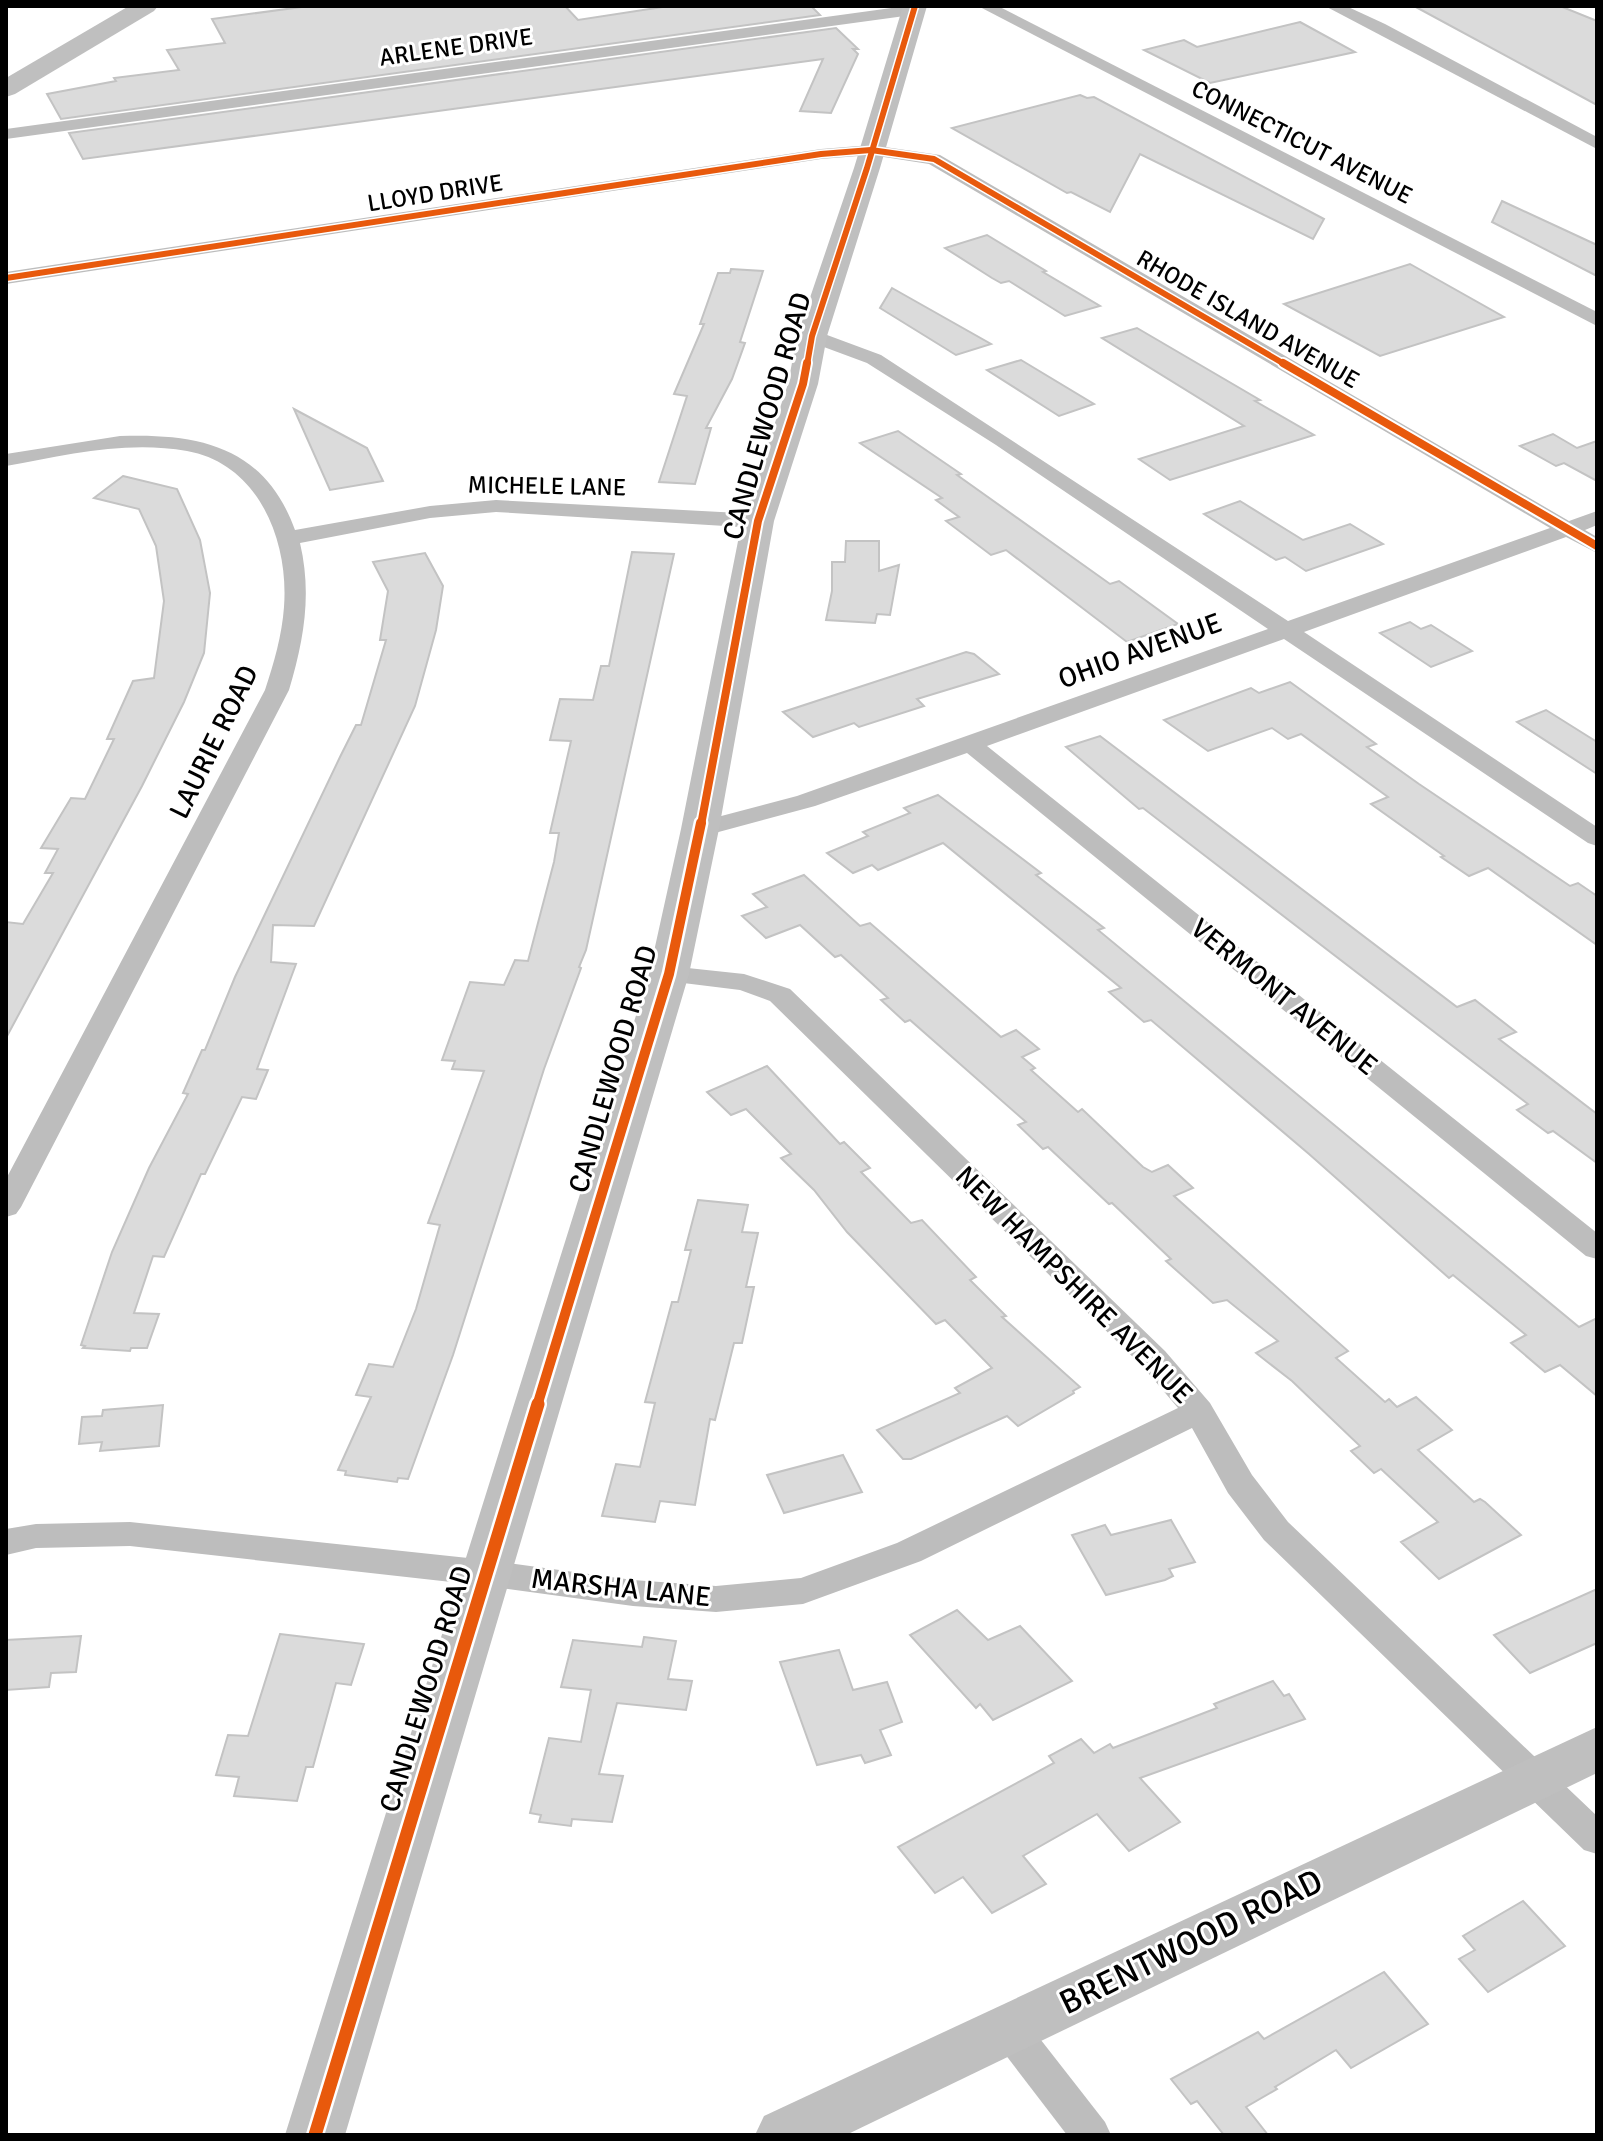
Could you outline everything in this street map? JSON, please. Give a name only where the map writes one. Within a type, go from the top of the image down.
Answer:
[{"type":"street","points":[[6,89],[146,6]]},
{"type":"street","name":"CONNECTICUT AVENUE","points":[[986,6],[1597,320]]},
{"type":"street","points":[[1333,6],[1379,27],[1597,144]]},
{"type":"street","name":"ARLENE DRIVE","points":[[6,134],[914,8]]},
{"type":"street","name":"CANDLEWOOD ROAD","points":[[315,2135],[669,974],[700,829],[758,521],[803,384],[812,336],[914,8]]},
{"type":"street","name":"LLOYD DRIVE","points":[[6,278],[821,154],[871,150]]},
{"type":"street","name":"RHODE ISLAND AVENUE","points":[[871,150],[934,159],[1597,546]]},
{"type":"street","points":[[812,336],[874,359],[1289,630],[1597,838]]},
{"type":"street","name":"LAURIE ROAD","points":[[6,460],[122,442],[188,445],[238,462],[261,486],[289,538],[296,594],[291,642],[277,690],[6,1207]]},
{"type":"street","name":"MICHELE LANE","points":[[289,538],[430,512],[496,506],[758,521]]},
{"type":"street","name":"OHIO AVENUE","points":[[700,829],[806,801],[1597,518]]},
{"type":"street","name":"VERMONT AVENUE","points":[[970,744],[1597,1249]]},
{"type":"street","name":"NEW HAMPSHIRE AVENUE","points":[[669,974],[744,982],[780,995],[1154,1359],[1199,1411],[1240,1484],[1276,1531],[1597,1839]]},
{"type":"street","name":"MARSHA LANE","points":[[6,1542],[36,1536],[130,1534],[487,1573],[633,1593],[716,1599],[803,1591],[909,1552],[1199,1411]]},
{"type":"street","name":"BRENTWOOD ROAD","points":[[785,2135],[1597,1749]]},
{"type":"street","points":[[1009,2029],[1091,2135]]},
{"type":"building","points":[[309,6],[565,6],[578,20],[669,6],[811,6],[820,15],[61,119],[47,94],[116,81],[114,78],[179,70],[167,50],[225,43],[212,19]]},
{"type":"building","points":[[1414,6],[1560,6],[1597,21],[1597,105]]},
{"type":"building","points":[[1300,22],[1355,52],[1210,83],[1144,50],[1184,40],[1197,47]]},
{"type":"building","points":[[836,28],[858,49],[853,49],[858,54],[831,113],[800,111],[823,59],[83,159],[69,133]]},
{"type":"building","points":[[1080,95],[1094,97],[1324,219],[1313,239],[1140,154],[1110,212],[1071,192],[1067,193],[952,128]]},
{"type":"building","points":[[1502,201],[1597,245],[1597,276],[1492,222]]},
{"type":"building","points":[[987,235],[1100,306],[1065,316],[1009,281],[1001,283],[992,278],[945,248]]},
{"type":"building","points":[[1410,264],[1504,317],[1380,356],[1284,304]]},
{"type":"building","points":[[731,269],[763,271],[740,342],[745,343],[732,379],[706,428],[711,428],[695,484],[659,482],[687,396],[674,394],[704,324],[700,324],[718,273],[730,273]]},
{"type":"building","points":[[892,288],[991,344],[956,355],[880,308]]},
{"type":"building","points":[[1137,328],[1314,435],[1170,480],[1139,459],[1244,426],[1102,338]]},
{"type":"building","points":[[1021,360],[1094,404],[1059,416],[987,370]]},
{"type":"building","points":[[294,409],[367,448],[383,481],[330,490]]},
{"type":"building","points":[[898,431],[1110,584],[1119,581],[1178,624],[1127,642],[1006,550],[991,555],[946,521],[959,517],[936,500],[942,498],[860,443]]},
{"type":"building","points":[[1553,434],[1577,448],[1597,441],[1597,481],[1564,463],[1556,466],[1520,446]]},
{"type":"building","points":[[123,476],[177,489],[200,540],[210,593],[204,653],[184,702],[142,786],[6,1038],[6,922],[23,924],[53,873],[45,873],[58,849],[41,848],[71,798],[85,799],[114,739],[107,739],[133,681],[154,678],[164,601],[156,546],[139,509],[94,498]]},
{"type":"building","points":[[1240,501],[1303,540],[1350,524],[1383,544],[1306,571],[1285,557],[1276,560],[1204,514]]},
{"type":"building","points":[[846,541],[879,541],[879,571],[899,565],[890,615],[877,614],[875,623],[826,620],[832,591],[832,562],[845,562]]},
{"type":"building","points":[[632,552],[674,554],[581,968],[544,1069],[453,1355],[408,1479],[398,1478],[397,1482],[345,1475],[346,1471],[338,1470],[371,1397],[356,1395],[369,1364],[393,1367],[416,1309],[440,1225],[428,1223],[484,1071],[452,1069],[455,1061],[442,1060],[470,982],[504,985],[515,960],[528,961],[554,862],[559,833],[550,833],[571,741],[550,740],[560,699],[593,700],[601,666],[609,666]]},
{"type":"building","points":[[425,553],[443,586],[436,630],[415,706],[314,926],[273,925],[271,962],[296,964],[257,1069],[268,1070],[256,1099],[242,1097],[205,1174],[201,1174],[164,1257],[153,1256],[134,1313],[159,1314],[147,1348],[131,1348],[130,1351],[83,1348],[85,1346],[81,1345],[112,1252],[149,1168],[188,1094],[183,1093],[202,1050],[205,1050],[235,977],[340,757],[356,725],[361,725],[386,640],[380,640],[388,591],[373,562]]},
{"type":"building","points":[[1410,622],[1421,629],[1431,625],[1472,651],[1431,667],[1380,633]]},
{"type":"building","points":[[966,652],[974,654],[999,674],[917,699],[924,706],[859,727],[854,723],[813,737],[783,712]]},
{"type":"building","points":[[1290,682],[1376,744],[1367,747],[1419,784],[1570,886],[1578,883],[1597,896],[1597,945],[1488,868],[1469,876],[1441,857],[1444,856],[1371,804],[1388,797],[1301,734],[1288,739],[1272,728],[1208,751],[1164,720],[1251,688],[1259,693]]},
{"type":"building","points":[[1546,710],[1597,742],[1597,774],[1517,722]]},
{"type":"building","points":[[1100,736],[1457,1007],[1475,1000],[1516,1032],[1499,1039],[1597,1114],[1597,1163],[1517,1110],[1528,1104],[1143,808],[1139,809],[1066,747]]},
{"type":"building","points":[[938,795],[1041,873],[1036,875],[1104,928],[1098,930],[1579,1327],[1597,1318],[1597,1396],[1560,1365],[1545,1372],[1511,1343],[1526,1335],[1453,1275],[1449,1278],[1151,1020],[1144,1022],[1109,992],[1121,988],[943,843],[878,870],[872,865],[853,873],[827,853],[868,836],[863,832],[910,813],[904,808]]},
{"type":"building","points":[[804,875],[860,926],[870,923],[1001,1037],[1016,1030],[1039,1049],[1022,1057],[1035,1068],[1031,1070],[1078,1112],[1082,1109],[1143,1167],[1152,1172],[1168,1165],[1193,1188],[1174,1196],[1348,1351],[1336,1358],[1385,1402],[1389,1399],[1397,1407],[1416,1397],[1452,1430],[1418,1450],[1474,1502],[1480,1499],[1485,1502],[1521,1535],[1439,1579],[1401,1542],[1438,1522],[1381,1469],[1374,1473],[1351,1451],[1360,1446],[1292,1381],[1256,1353],[1278,1341],[1227,1300],[1213,1303],[1166,1261],[1171,1259],[1112,1203],[1109,1204],[1048,1147],[1043,1149],[1018,1125],[1026,1122],[910,1020],[905,1022],[881,1000],[888,998],[841,955],[835,957],[800,925],[766,938],[742,916],[767,907],[753,894]]},
{"type":"building","points":[[767,1066],[840,1144],[844,1142],[870,1168],[861,1172],[911,1223],[922,1220],[976,1277],[970,1280],[1006,1316],[1002,1317],[1080,1387],[1074,1393],[1018,1426],[1007,1416],[911,1459],[903,1459],[877,1430],[960,1393],[955,1388],[992,1368],[945,1320],[936,1324],[847,1232],[814,1190],[781,1158],[791,1154],[746,1109],[731,1115],[707,1092]]},
{"type":"building","points":[[698,1200],[748,1205],[742,1232],[758,1233],[746,1287],[754,1287],[742,1343],[734,1343],[715,1420],[710,1419],[695,1505],[660,1501],[655,1522],[602,1516],[616,1464],[640,1467],[655,1403],[645,1402],[672,1302],[678,1302],[691,1250],[685,1250]]},
{"type":"building","points":[[163,1405],[159,1446],[100,1451],[102,1442],[79,1444],[82,1417],[102,1416],[103,1410]]},
{"type":"building","points":[[843,1455],[862,1492],[784,1513],[767,1475]]},
{"type":"building","points":[[1171,1520],[1195,1562],[1169,1569],[1173,1576],[1165,1580],[1106,1595],[1072,1535],[1105,1525],[1111,1535]]},
{"type":"building","points":[[1597,1589],[1597,1643],[1530,1673],[1494,1635]]},
{"type":"building","points":[[957,1610],[988,1640],[1020,1626],[1072,1681],[993,1720],[980,1704],[976,1708],[910,1635]]},
{"type":"building","points":[[280,1634],[364,1644],[351,1685],[336,1683],[313,1767],[306,1767],[297,1801],[234,1796],[239,1777],[216,1775],[228,1735],[248,1736]]},
{"type":"building","points":[[81,1636],[76,1672],[51,1673],[49,1687],[6,1690],[6,1640]]},
{"type":"building","points":[[644,1637],[676,1641],[668,1679],[692,1681],[686,1710],[617,1703],[599,1774],[623,1776],[612,1822],[572,1819],[571,1826],[539,1822],[541,1815],[530,1813],[549,1738],[581,1742],[591,1690],[561,1687],[573,1640],[642,1647]]},
{"type":"building","points":[[839,1650],[853,1690],[887,1682],[902,1722],[880,1730],[891,1755],[865,1763],[861,1755],[817,1765],[780,1662]]},
{"type":"building","points":[[1273,1681],[1284,1696],[1289,1694],[1305,1719],[1140,1778],[1180,1822],[1129,1851],[1097,1814],[1023,1856],[1046,1884],[992,1913],[963,1877],[935,1893],[898,1847],[1054,1763],[1049,1756],[1081,1739],[1094,1753],[1110,1744],[1113,1748],[1217,1708],[1214,1704]]},
{"type":"building","points":[[1523,1901],[1565,1946],[1488,1992],[1459,1959],[1475,1950],[1463,1936]]},
{"type":"building","points":[[1384,1972],[1428,2024],[1351,2068],[1336,2050],[1246,2107],[1268,2135],[1224,2135],[1197,2101],[1191,2104],[1171,2079],[1258,2032],[1264,2039]]},
{"type":"cycle path","points":[[315,2135],[669,974],[700,829],[758,521],[803,384],[812,336],[867,168],[915,6]]},
{"type":"cycle path","points":[[6,278],[821,154],[871,150],[934,159],[1597,546]]}]
